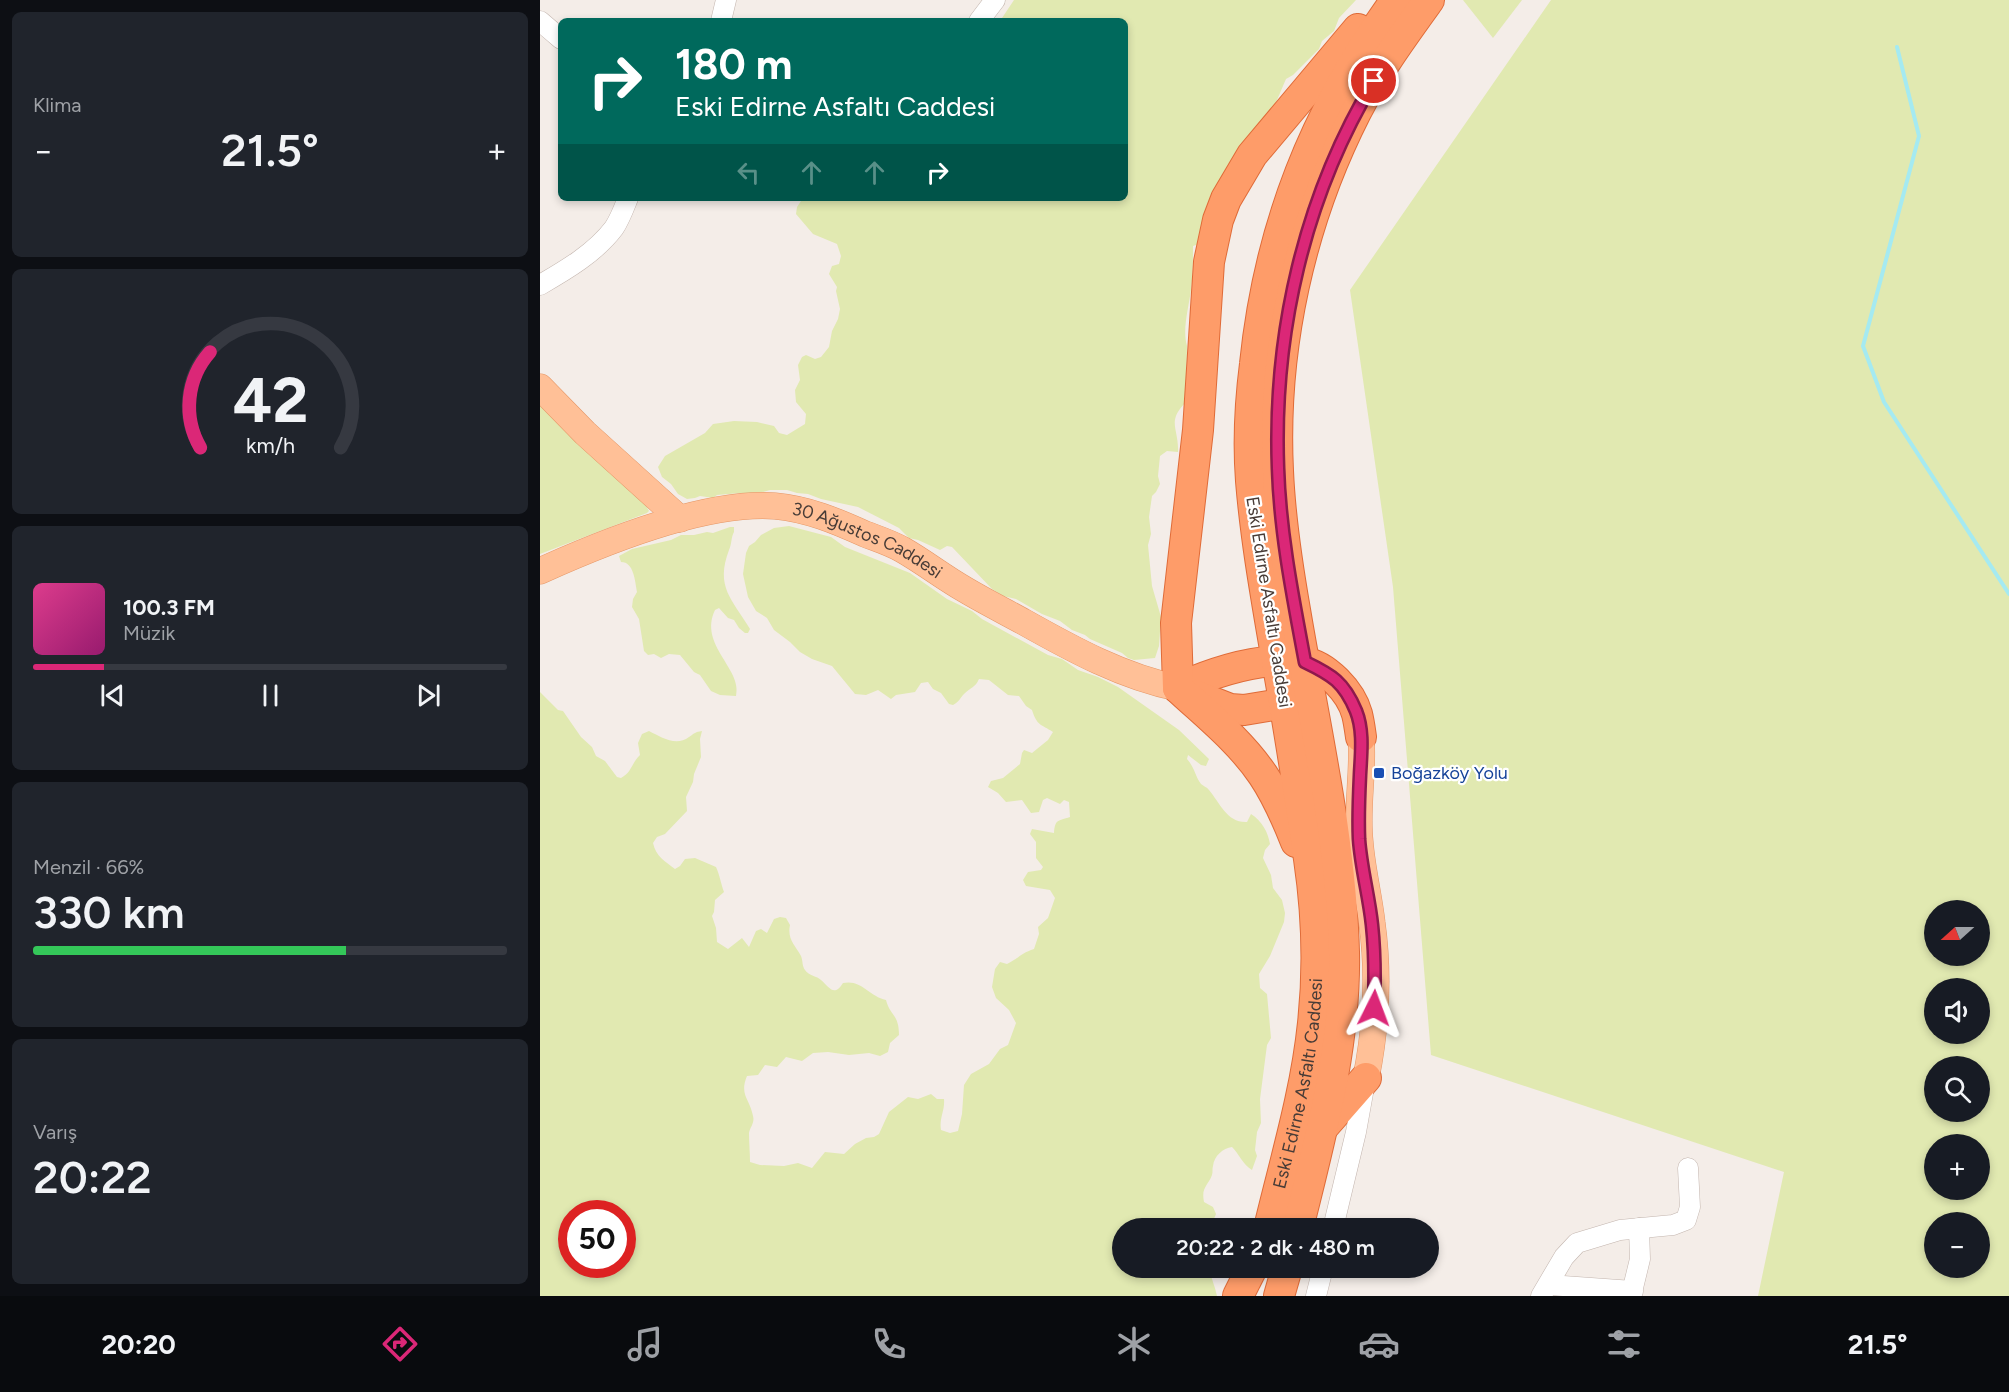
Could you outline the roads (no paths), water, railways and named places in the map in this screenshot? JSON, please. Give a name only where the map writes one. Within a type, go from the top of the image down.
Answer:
[{"type":"highway","points":[[1314,896],[1289,824],[1263,774],[1241,747],[1178,688],[1176,623],[1198,430],[1209,262],[1218,220],[1226,199],[1252,154],[1382,0]]},
{"type":"highway","name":"Eski Edirne Asfaltı Caddesi","points":[[1291,662],[1262,577],[1251,479],[1251,399],[1261,313],[1279,230],[1309,149],[1348,74],[1396,0]]},
{"type":"highway","name":"Eski Edirne Asfaltı Caddesi","points":[[1271,1218],[1305,1075],[1313,1022],[1316,947],[1298,701],[1291,662],[1287,556],[1278,468],[1280,385],[1285,333],[1293,291],[1315,208],[1342,140],[1357,109],[1388,58],[1429,0]]},
{"type":"highway","points":[[1178,688],[1202,677],[1249,664],[1291,662],[1330,675],[1341,685],[1357,713],[1361,737]]},
{"type":"highway","points":[[1178,688],[1230,709],[1244,710],[1298,701],[1329,702],[1340,706],[1348,713],[1361,737]]},
{"type":"highway","name":"Eski Edirne Asfaltı Caddesi","points":[[1298,701],[1322,752],[1335,839],[1344,954],[1340,1032],[1331,1091],[1300,1218]]},
{"type":"highway","points":[[1322,752],[1324,741],[1338,728],[1346,727],[1361,737]]},
{"type":"highway","points":[[1322,1128],[1366,1078]]},
{"type":"highway","points":[[1238,1296],[1247,1278]]},
{"type":"highway","points":[[1252,1296],[1256,1278]]},
{"type":"highway","points":[[1280,1296],[1284,1278]]},
{"type":"main road","points":[[540,387],[585,433],[681,519]]},
{"type":"main road","name":"30 Ağustos Caddesi","points":[[540,571],[636,532],[681,519],[748,506],[776,506],[805,510],[902,549],[965,590],[1070,646],[1133,676],[1154,684],[1178,688]]},
{"type":"main road","points":[[1361,737],[1358,813],[1376,970],[1373,1026],[1366,1078]]},
{"type":"street","points":[[722,18],[726,0]]},
{"type":"street","points":[[981,18],[995,0]]},
{"type":"street","points":[[540,21],[558,36]]},
{"type":"street","points":[[540,285],[583,257],[603,239],[615,227],[627,201]]},
{"type":"street","points":[[1335,1218],[1366,1078]]},
{"type":"street","points":[[1639,1228],[1640,1259],[1632,1294],[1545,1290],[1564,1257],[1577,1243],[1620,1230],[1639,1228],[1673,1225],[1686,1220],[1690,1207],[1688,1168]]},
{"type":"street","points":[[1316,1296],[1320,1278]]},
{"type":"waterway","points":[[1897,47],[1919,136],[1863,346],[1884,402],[2009,594]]},
{"type":"place","name":"Boğazköy Yolu","points":[[1379,773]]}]
